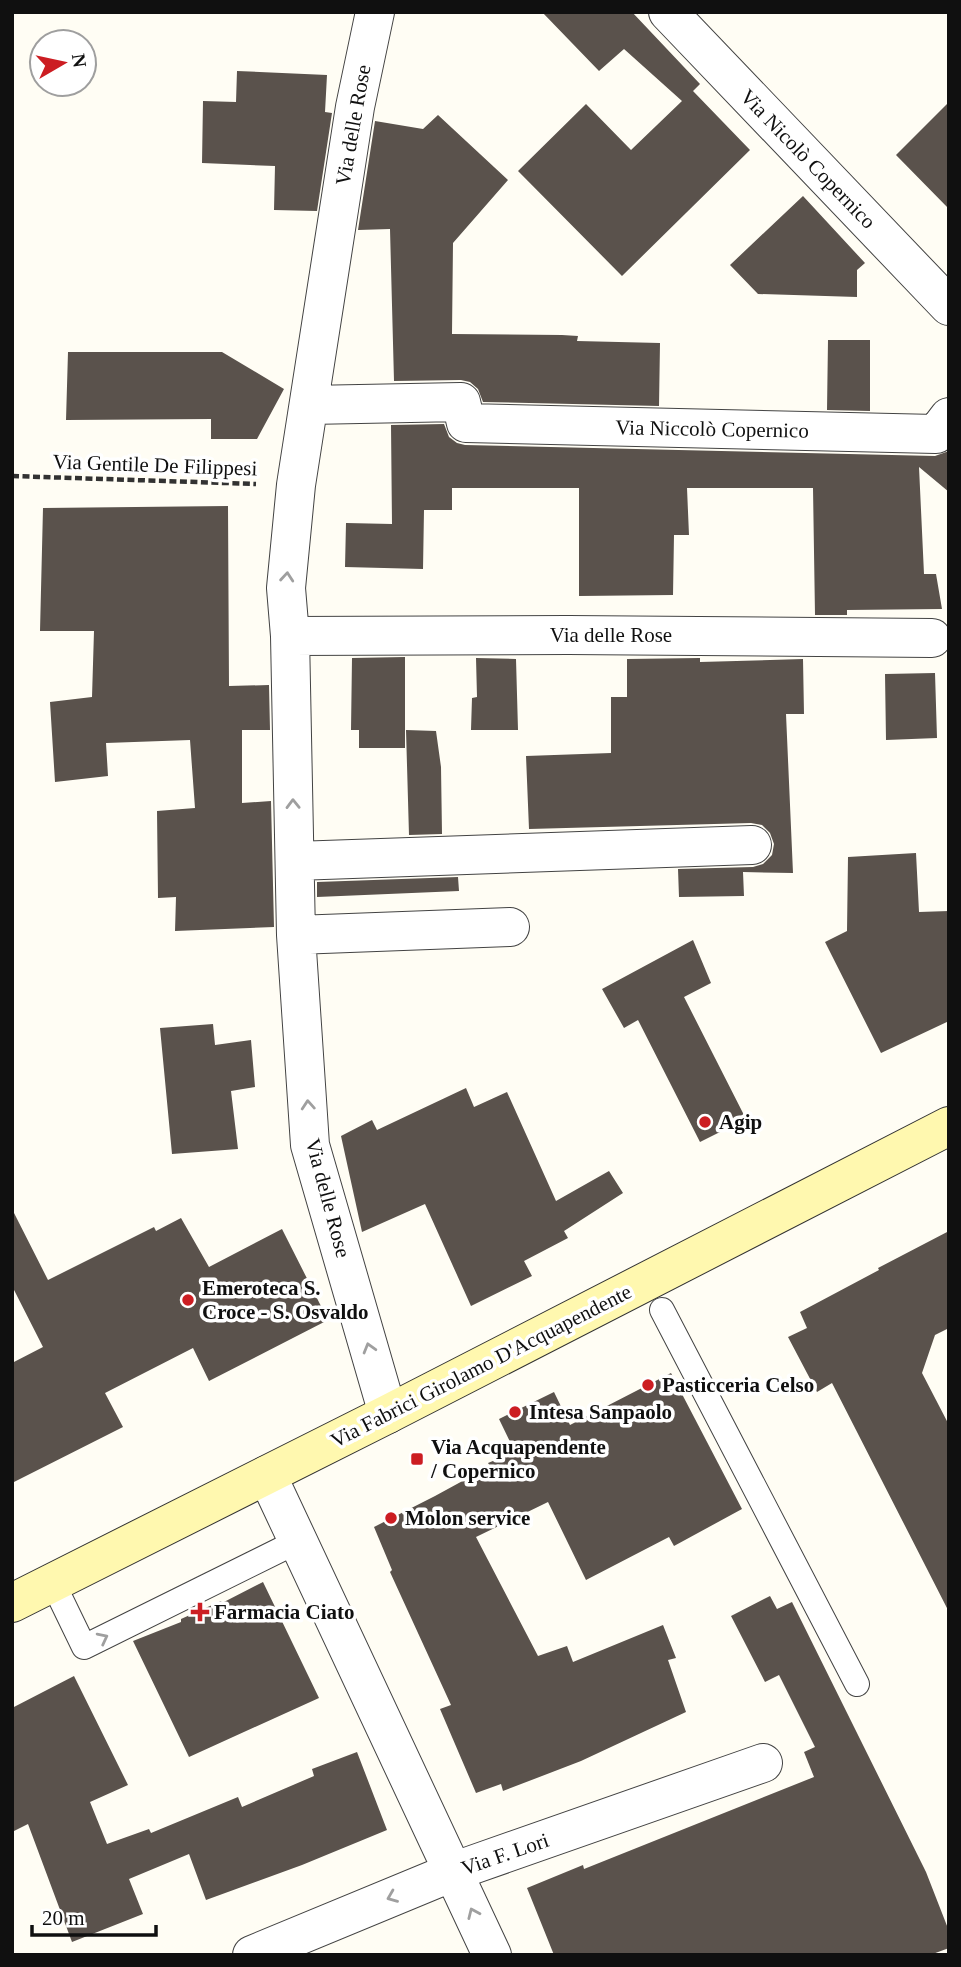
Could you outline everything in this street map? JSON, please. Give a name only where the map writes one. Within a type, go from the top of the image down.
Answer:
[{"type":"main road","name":"Via Fabrici Girolamo D'Acquapendente","points":[[12,1603],[388,1414],[949,1126]]},
{"type":"street","name":"Via delle Rose","points":[[375,12],[355,107],[296,485],[286,588],[290,636],[296,935],[310,1145],[388,1414]]},
{"type":"street","name":"Via Nicolò Copernico","points":[[668,12],[949,306]]},
{"type":"street","name":"Via Niccolò Copernico","points":[[309,405],[461,402],[466,423],[936,434],[949,417]]},
{"type":"street","name":"Via delle Rose","points":[[290,636],[932,638]]},
{"type":"street","points":[[295,861],[752,845]]},
{"type":"street","points":[[296,935],[510,927]]},
{"type":"street","points":[[267,1475],[455,1871],[492,1955]]},
{"type":"street","name":"Via F. Lori","points":[[252,1955],[455,1871],[762,1763]]},
{"type":"lane","points":[[662,1310],[857,1684]]},
{"type":"lane","points":[[53,1583],[84,1647],[298,1541]]},
{"type":"path","name":"Via Gentile De Filippesi","points":[[12,476],[296,485]]},
{"type":"building","points":[[542,12],[632,12],[700,84],[693,91],[750,150],[622,276],[518,171],[586,104],[631,150],[682,101],[624,49],[599,71]]},
{"type":"building","points":[[237,71],[327,75],[325,112],[332,113],[317,211],[274,210],[275,166],[202,163],[203,101],[236,102]]},
{"type":"building","points":[[949,102],[949,209],[896,155]]},
{"type":"building","points":[[438,115],[508,180],[453,243],[452,334],[562,335],[578,336],[577,341],[660,343],[659,406],[483,402],[478,389],[470,382],[394,381],[390,229],[358,230],[375,121],[423,129]]},
{"type":"building","points":[[803,196],[865,263],[857,270],[857,297],[758,294],[730,265]]},
{"type":"building","points":[[828,340],[870,340],[870,411],[827,410]]},
{"type":"building","points":[[68,352],[222,352],[284,389],[257,439],[211,439],[211,419],[66,420]]},
{"type":"building","points":[[444,424],[449,437],[465,445],[935,456],[949,451],[949,492],[919,467],[924,574],[936,574],[942,609],[847,610],[847,615],[815,615],[813,488],[687,488],[689,535],[674,535],[673,595],[579,596],[579,488],[452,488],[452,510],[424,510],[423,569],[345,567],[346,523],[392,524],[391,425]]},
{"type":"building","points":[[228,506],[229,686],[269,685],[270,730],[242,730],[242,803],[271,801],[274,927],[175,931],[176,897],[158,898],[157,811],[195,808],[190,740],[106,743],[108,776],[55,782],[50,702],[92,697],[94,631],[40,631],[43,508]]},
{"type":"building","points":[[405,657],[405,748],[359,748],[359,730],[351,730],[352,658]]},
{"type":"building","points":[[476,658],[516,659],[518,730],[471,730],[472,698],[477,697]]},
{"type":"building","points":[[700,658],[700,662],[803,659],[804,714],[786,714],[793,873],[743,872],[744,896],[679,897],[678,869],[753,867],[763,864],[772,855],[774,844],[770,833],[762,825],[751,823],[529,829],[526,756],[611,753],[611,697],[627,697],[627,659]]},
{"type":"building","points":[[935,673],[937,738],[886,740],[885,674]]},
{"type":"building","points":[[406,730],[436,731],[441,767],[442,834],[409,835]]},
{"type":"building","points":[[916,853],[919,912],[949,911],[949,1021],[881,1053],[825,942],[847,931],[848,857]]},
{"type":"building","points":[[458,877],[459,891],[317,897],[317,882]]},
{"type":"building","points":[[693,940],[711,983],[684,997],[746,1119],[700,1142],[638,1020],[624,1028],[602,989]]},
{"type":"building","points":[[213,1024],[215,1045],[251,1040],[255,1087],[231,1091],[238,1149],[172,1154],[160,1028]]},
{"type":"building","points":[[466,1088],[474,1107],[507,1092],[556,1201],[609,1171],[623,1193],[564,1231],[568,1238],[524,1261],[532,1276],[471,1306],[425,1204],[362,1232],[341,1136],[372,1120],[377,1130]]},
{"type":"building","name":"Emeroteca S. Croce - S. Osvaldo","points":[[12,1209],[48,1280],[154,1227],[156,1231],[181,1218],[209,1267],[282,1229],[328,1320],[209,1381],[193,1348],[105,1393],[123,1427],[12,1483],[12,1363],[43,1347],[12,1286]]},
{"type":"building","points":[[949,1231],[949,1328],[935,1335],[922,1373],[949,1425],[949,1612],[832,1383],[817,1392],[788,1337],[807,1328],[800,1312]]},
{"type":"building","points":[[671,1373],[742,1509],[674,1546],[669,1537],[586,1580],[548,1502],[476,1537],[538,1656],[567,1646],[573,1662],[663,1625],[676,1658],[668,1660],[686,1712],[581,1761],[503,1791],[501,1784],[476,1793],[440,1709],[451,1705],[390,1572],[392,1570],[374,1527],[490,1466],[488,1463],[515,1452],[499,1419],[554,1392],[570,1425]]},
{"type":"building","points":[[263,1582],[319,1698],[189,1757],[133,1641],[181,1622],[181,1619],[221,1601],[222,1603]]},
{"type":"building","points":[[770,1596],[777,1609],[792,1602],[926,1872],[949,1931],[949,1948],[930,1955],[554,1955],[527,1888],[583,1865],[584,1869],[814,1777],[804,1752],[815,1747],[779,1675],[765,1682],[731,1616]]},
{"type":"building","points":[[74,1676],[128,1785],[90,1802],[107,1844],[149,1829],[151,1833],[238,1797],[242,1807],[314,1776],[312,1769],[357,1752],[387,1830],[206,1900],[189,1854],[129,1879],[143,1914],[72,1942],[28,1824],[12,1832],[12,1708]]},
{"type":"place","name":"Agip","points":[[705,1122]]},
{"type":"place","name":"Emeroteca S. Croce - S. Osvaldo","points":[[188,1300]]},
{"type":"place","name":"Pasticceria Celso","points":[[648,1385]]},
{"type":"place","name":"Intesa Sanpaolo","points":[[515,1412]]},
{"type":"place","name":"Via Acquapendente / Copernico","points":[[417,1459]]},
{"type":"place","name":"Molon service","points":[[391,1518]]},
{"type":"place","name":"Farmacia Ciato","points":[[200,1612]]}]
